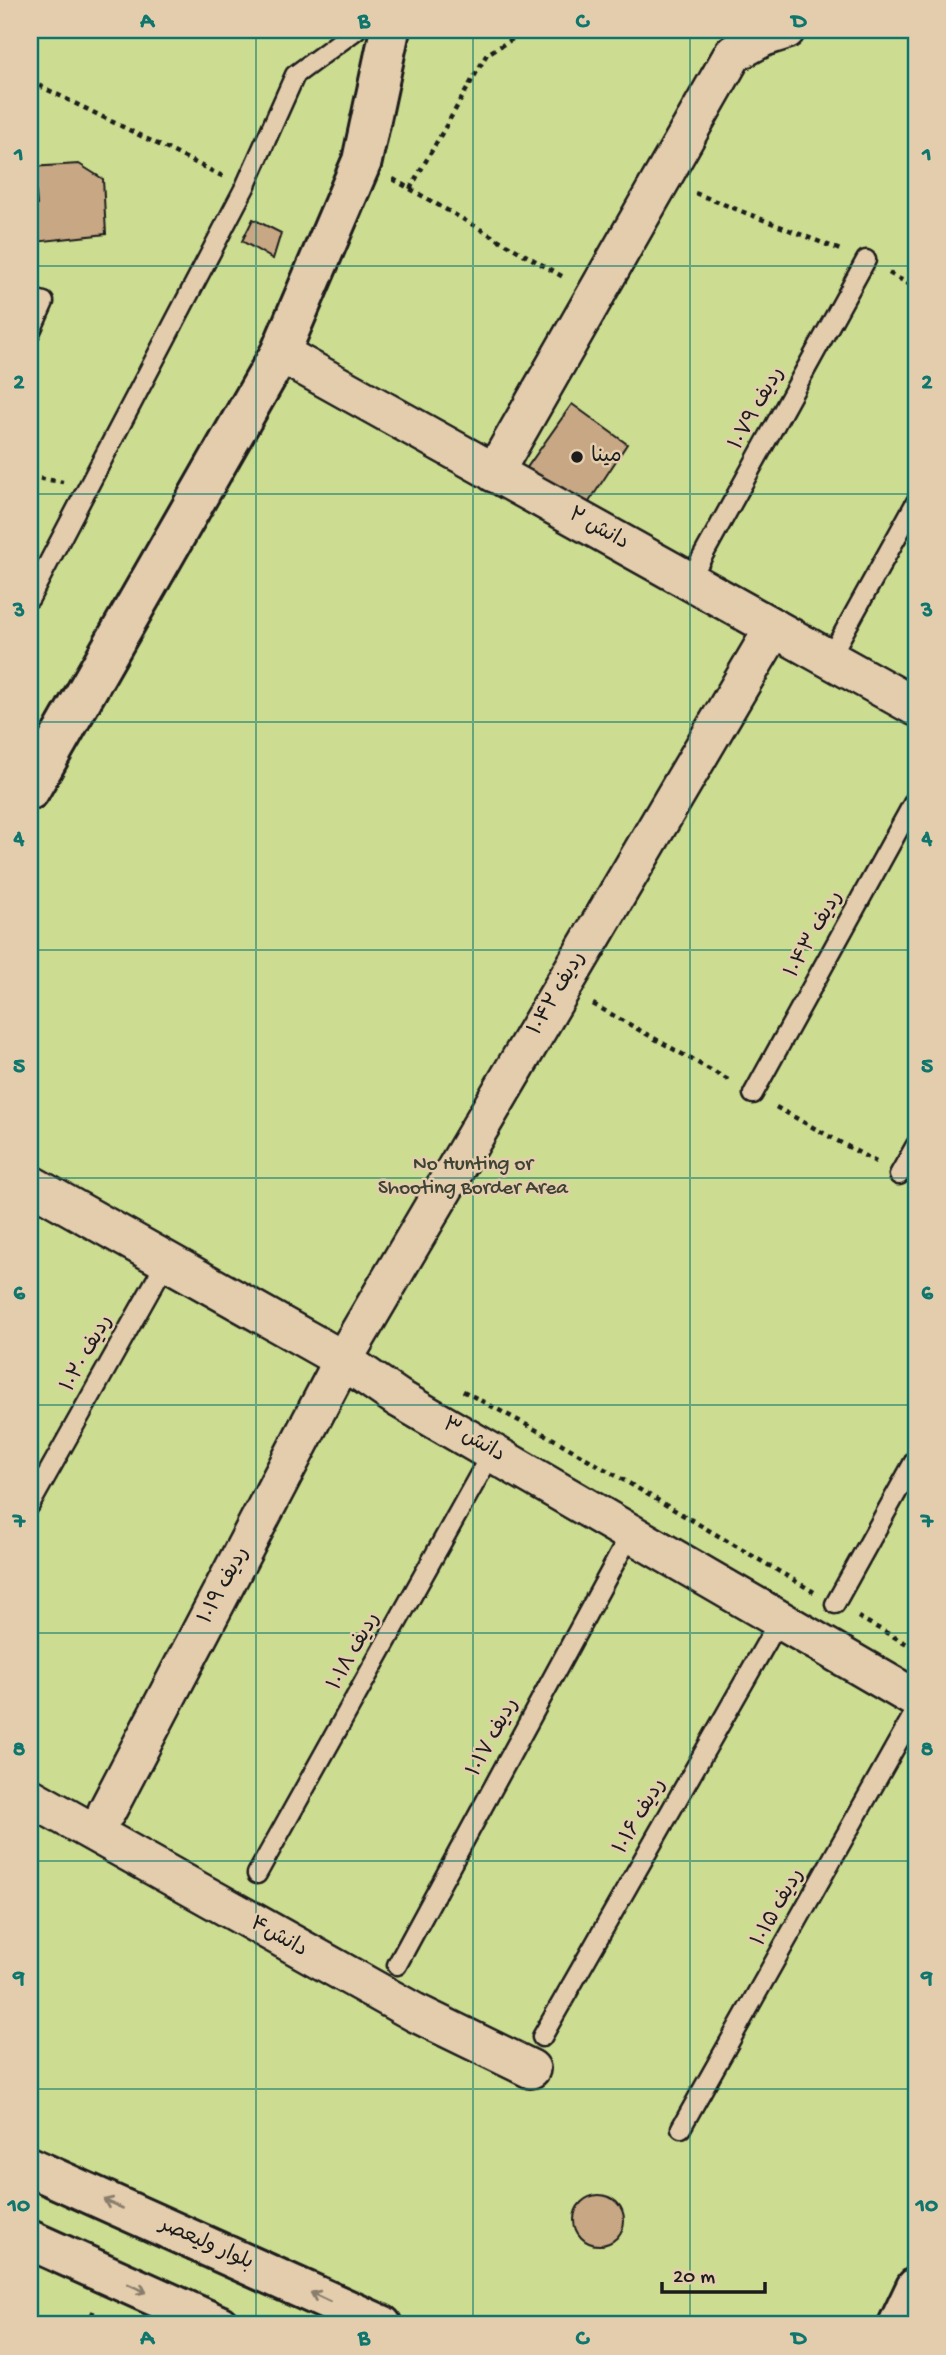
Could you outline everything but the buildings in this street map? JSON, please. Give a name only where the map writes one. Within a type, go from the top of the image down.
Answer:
[{"type":"street","points":[[30,790],[280,354],[362,161],[390,30]]},
{"type":"street","points":[[494,473],[733,54],[764,37],[786,30]]},
{"type":"street","name":"دانش ۲","points":[[280,354],[916,707]]},
{"type":"street","name":"ردیف ۱۰۴۲","points":[[343,1360],[774,628]]},
{"type":"street","name":"دانش ۳","points":[[30,1184],[343,1360],[398,1398],[916,1699]]},
{"type":"street","name":"ردیف ۱۰۱۹","points":[[107,1811],[343,1360]]},
{"type":"street","name":"دانش۴","points":[[30,1797],[402,2006],[537,2053]]},
{"type":"street","name":"بلوار ولیعصر","points":[[30,2167],[382,2325]]},
{"type":"street","points":[[30,2241],[219,2325]]},
{"type":"street","points":[[898,2325],[916,2287]]},
{"type":"lane","points":[[30,598],[244,187],[295,75],[356,30]]},
{"type":"lane","name":"ردیف ۱۰۷۹","points":[[689,581],[866,260]]},
{"type":"lane","points":[[30,298],[44,302],[30,333]]},
{"type":"lane","points":[[830,659],[916,502]]},
{"type":"lane","name":"ردیف ۱۰۴۳","points":[[753,1094],[916,798]]},
{"type":"lane","points":[[899,1175],[916,1145]]},
{"type":"lane","name":"ردیف ۱۰۲۰","points":[[30,1506],[166,1262]]},
{"type":"lane","name":"ردیف ۱۰۱۸","points":[[257,1874],[492,1452]]},
{"type":"lane","points":[[835,1604],[916,1458]]},
{"type":"lane","name":"ردیف ۱۰۱۷","points":[[397,1965],[631,1533]]},
{"type":"lane","name":"ردیف ۱۰۱۶","points":[[537,2053],[779,1619]]},
{"type":"lane","name":"ردیف ۱۰۱۵","points":[[681,2128],[916,1710]]},
{"type":"path","points":[[410,189],[487,54],[528,30]]},
{"type":"path","points":[[30,81],[244,187]]},
{"type":"path","points":[[362,161],[595,295]]},
{"type":"path","points":[[662,180],[866,260],[916,288]]},
{"type":"path","points":[[456,1387],[557,1441],[916,1649]]},
{"type":"path","points":[[88,2325],[96,2307]]},
{"type":"green space","name":"No Hunting or Shooting Border Area","points":[[30,30],[916,30],[916,2325],[30,2325]]},
{"type":"place","name":"مینا","points":[[577,457]]}]
